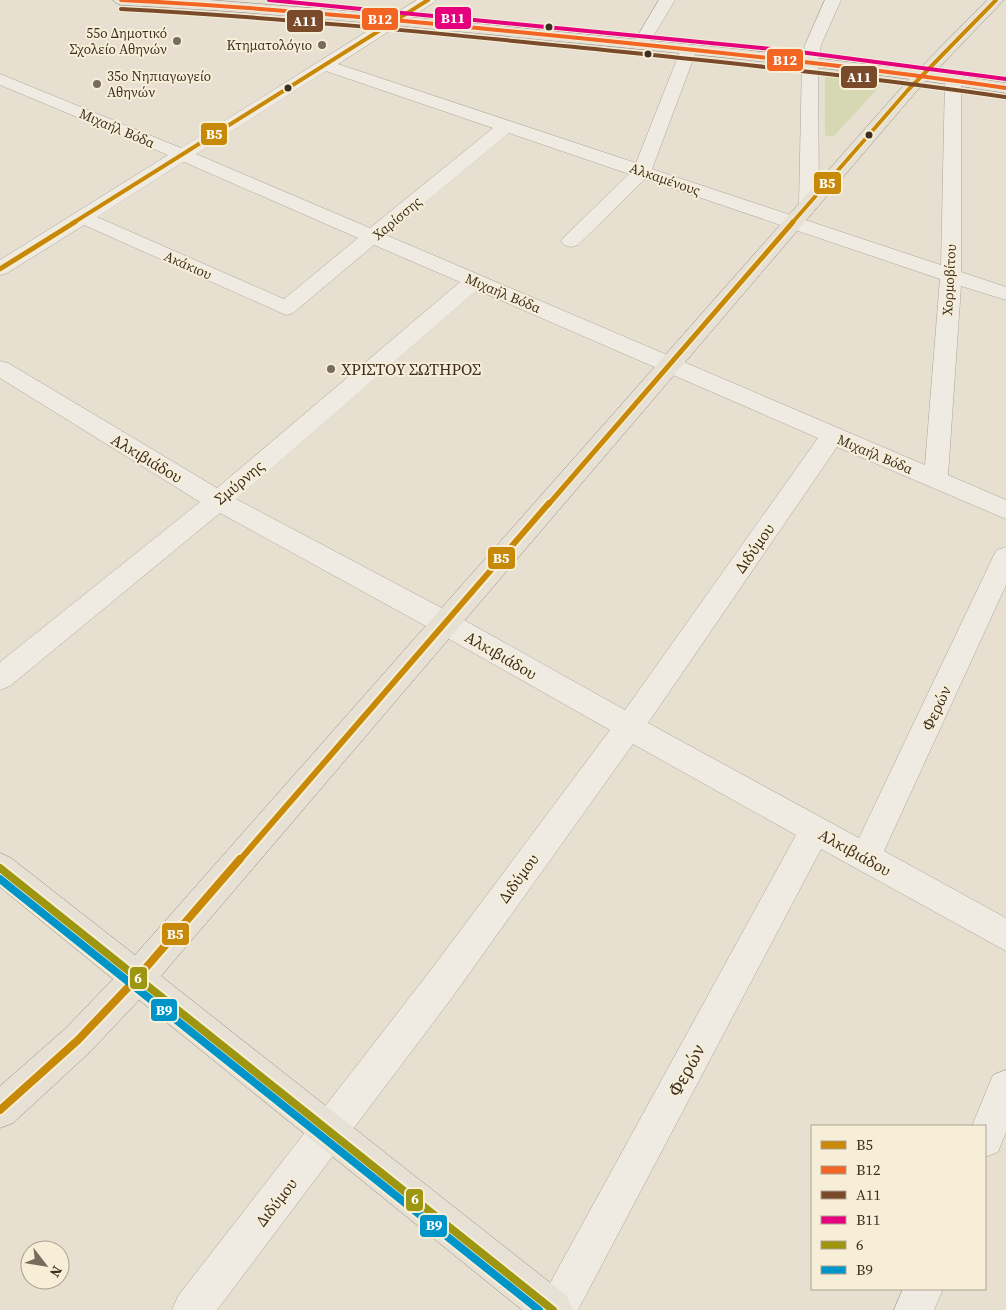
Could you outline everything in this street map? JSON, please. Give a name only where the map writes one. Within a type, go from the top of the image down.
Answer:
[{"type":"main road","points":[[121,0],[202,1],[398,19],[810,61],[1006,88]]},
{"type":"main road","points":[[0,1110],[78,1040],[136,978],[922,75],[996,0]]},
{"type":"main road","points":[[0,868],[555,1310]]},
{"type":"street","points":[[0,268],[428,0]]},
{"type":"street","points":[[641,44],[667,0]]},
{"type":"street","points":[[809,204],[810,61],[813,45],[833,0]]},
{"type":"street","points":[[571,241],[642,171],[690,49]]},
{"type":"street","name":"Αλκαμένους","points":[[324,65],[1006,294]]},
{"type":"street","name":"Μιχαήλ Βόδα","points":[[0,79],[670,364],[1006,510]]},
{"type":"street","name":"Χορμοβίτου","points":[[936,480],[951,275],[953,80]]},
{"type":"street","name":"Χαρίσσης","points":[[286,308],[374,238],[506,126]]},
{"type":"street","name":"Ακάκιου","points":[[91,221],[286,308]]},
{"type":"street","name":"Σμύρνης","points":[[0,678],[218,501],[474,281]]},
{"type":"street","name":"Αλκιβιάδου","points":[[0,368],[218,501],[445,623],[814,830],[1006,935]]},
{"type":"street","name":"Διδύμου","points":[[192,1310],[331,1132],[629,727],[832,436]]},
{"type":"street","name":"Φερών","points":[[865,858],[1006,557]]},
{"type":"street","name":"Φερών","points":[[555,1310],[814,830]]},
{"type":"street","points":[[986,1137],[1006,1088]]},
{"type":"street","points":[[914,1310],[923,1290]]},
{"type":"green space","points":[[825,76],[875,81],[880,86],[833,137],[825,135]]},
{"type":"transit line","name":"Β12","points":[[121,0],[292,11],[518,32],[845,66],[1006,88]]},
{"type":"transit line","name":"Β11","points":[[269,0],[792,51],[1006,79]]},
{"type":"transit line","name":"Β5","points":[[0,269],[428,0]]},
{"type":"transit line","name":"Β5","points":[[0,1110],[78,1040],[137,978],[908,90],[996,0]]},
{"type":"transit line","name":"Α11","points":[[121,9],[291,20],[461,35],[790,69],[1005,97]]},
{"type":"transit line","name":"6","points":[[0,868],[553,1310]]},
{"type":"transit line","name":"Β9","points":[[0,879],[539,1310]]},
{"type":"place","name":"55ο Δημοτικό Σχολείο Αθηνών","points":[[177,41]]},
{"type":"place","name":"Κτηματολόγιο","points":[[322,45]]},
{"type":"place","name":"35ο Νηπιαγωγείο Αθηνών","points":[[97,84]]},
{"type":"place","name":"ΧΡΙΣΤΟΥ ΣΩΤΗΡΟΣ","points":[[331,369]]}]
